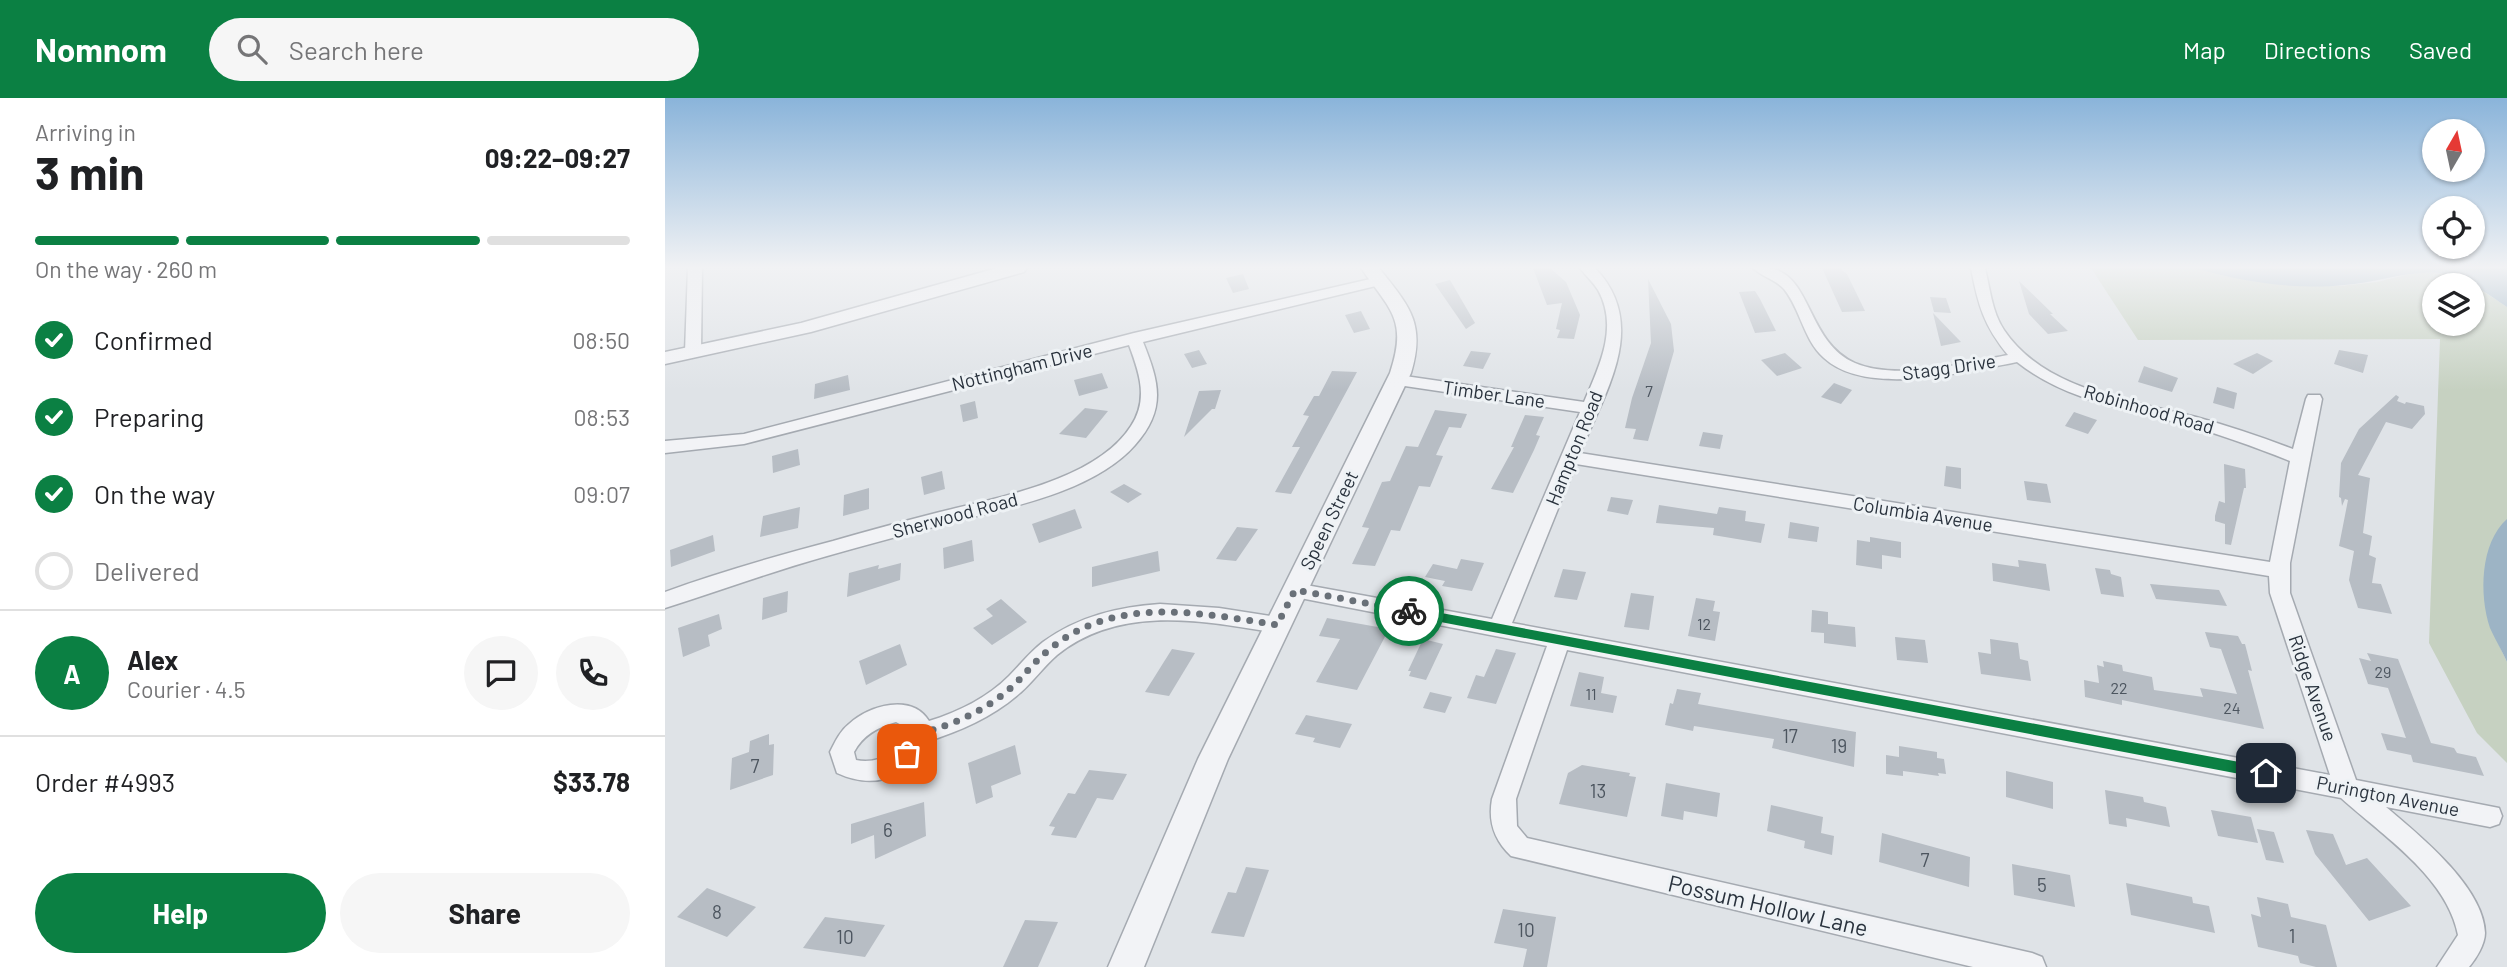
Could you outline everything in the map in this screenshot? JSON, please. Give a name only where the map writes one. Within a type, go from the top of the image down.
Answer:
[{"type":"street","points":[[693,352],[694,309]]},
{"type":"street","points":[[665,358],[804,328],[873,309]]},
{"type":"street","name":"Nottingham Drive","points":[[665,447],[744,439],[1247,309]]},
{"type":"street","name":"Speen Street","points":[[1126,967],[1191,810],[1277,625],[1398,380],[1407,349],[1406,323],[1399,309]]},
{"type":"street","name":"Hampton Road","points":[[1499,628],[1609,362],[1617,327],[1612,309]]},
{"type":"street","name":"Stagg Drive","points":[[1802,309],[1819,345],[1837,360],[1868,372],[1906,376],[2020,357]]},
{"type":"street","name":"Robinhood Road","points":[[1989,309],[1993,325],[2020,357],[2048,376],[2088,394],[2213,427],[2298,457]]},
{"type":"street","name":"Sherwood Road","points":[[665,600],[776,563],[1016,499],[1060,484],[1098,465],[1137,432],[1149,408],[1151,386],[1134,338]]},
{"type":"street","name":"Timber Lane","points":[[1398,380],[1590,408]]},
{"type":"street","name":"Ridge Avenue","points":[[2314,399],[2298,457],[2284,544],[2277,570],[2280,593],[2347,789]]},
{"type":"street","name":"Columbia Avenue","points":[[1570,457],[2277,570]]},
{"type":"street","name":"Purington Avenue","points":[[1295,590],[2490,816]]},
{"type":"street","points":[[919,734],[981,711],[1064,639],[1107,619],[1134,613],[1171,611],[1277,625]]},
{"type":"street","name":"Possum Hollow Lane","points":[[1560,640],[1504,799],[1502,825],[1507,837],[1520,848],[2032,967]]},
{"type":"street","points":[[2347,789],[2424,856],[2458,898],[2468,916],[2472,935],[2466,949],[2451,967]]},
{"type":"green space","points":[[2117,309],[2422,309],[2422,336],[2485,336],[2485,309],[2507,309],[2507,519],[2490,626],[2507,662],[2507,763],[2477,733],[2429,643],[2440,339],[2138,340]]},
{"type":"water","points":[[2507,519],[2507,662],[2490,628],[2483,585],[2491,542]]},
{"type":"building","points":[[1452,309],[1467,309],[1475,323],[1466,329]]},
{"type":"building","points":[[1561,309],[1577,309],[1580,315],[1574,339],[1557,338],[1560,330],[1556,329]]},
{"type":"building","points":[[1649,309],[1663,309],[1671,324],[1674,351],[1648,441],[1633,439],[1636,429],[1625,428],[1651,343]]},
{"type":"building","points":[[1745,309],[1765,309],[1776,331],[1755,333]]},
{"type":"building","points":[[1840,309],[1864,309],[1865,311],[1842,312]]},
{"type":"building","points":[[1933,309],[1950,309],[1951,313],[1934,312]]},
{"type":"building","points":[[2027,309],[2047,309],[2068,331],[2048,334],[2029,314]]},
{"type":"building","points":[[1361,311],[1370,329],[1354,333],[1345,315]]},
{"type":"building","points":[[1933,313],[1961,342],[1941,346]]},
{"type":"building","points":[[1199,350],[1207,364],[1192,368],[1184,354]]},
{"type":"building","points":[[2339,350],[2368,355],[2363,373],[2334,364]]},
{"type":"building","points":[[1471,351],[1491,353],[1483,369],[1463,366]]},
{"type":"building","points":[[1785,353],[1802,368],[1777,376],[1761,360]]},
{"type":"building","points":[[2257,353],[2273,361],[2253,374],[2233,364]]},
{"type":"building","points":[[2144,366],[2178,378],[2172,392],[2138,382]]},
{"type":"building","points":[[1332,371],[1357,372],[1291,494],[1275,492],[1300,447],[1292,447],[1309,416],[1303,415],[1314,396],[1319,396]]},
{"type":"building","points":[[1102,373],[1108,388],[1079,396],[1074,380]]},
{"type":"building","points":[[848,375],[850,390],[814,399],[815,384]]},
{"type":"building","points":[[1834,383],[1852,390],[1841,404],[1821,397]]},
{"type":"building","points":[[2217,387],[2237,393],[2234,409],[2213,403]]},
{"type":"building","points":[[1221,390],[1215,409],[1184,437],[1199,391]]},
{"type":"building","points":[[2396,395],[2399,397],[2397,401],[2424,406],[2425,414],[2412,429],[2386,422],[2358,475],[2370,478],[2363,533],[2372,536],[2369,555],[2376,558],[2372,583],[2381,584],[2392,614],[2358,608],[2349,580],[2354,551],[2339,546],[2348,500],[2345,499],[2342,506],[2339,497],[2341,463],[2359,429]]},
{"type":"building","points":[[975,401],[978,418],[963,422],[960,405]]},
{"type":"building","points":[[1085,408],[1108,411],[1086,438],[1059,434]]},
{"type":"building","points":[[1435,410],[1467,414],[1461,428],[1449,427],[1436,455],[1443,456],[1430,487],[1419,486],[1400,531],[1391,530],[1375,566],[1352,564],[1369,528],[1362,527],[1382,482],[1390,481],[1406,446],[1418,447]]},
{"type":"building","points":[[2074,412],[2097,420],[2088,434],[2065,426]]},
{"type":"building","points":[[1525,415],[1544,417],[1536,435],[1540,436],[1534,450],[1513,493],[1491,489],[1514,447],[1511,447]]},
{"type":"building","points":[[1703,432],[1723,435],[1720,449],[1699,446]]},
{"type":"building","points":[[798,449],[800,465],[773,473],[772,456]]},
{"type":"building","points":[[2224,464],[2245,469],[2246,488],[2231,545],[2225,544],[2225,524],[2215,521],[2219,501],[2225,503]]},
{"type":"building","points":[[1946,466],[1961,468],[1961,489],[1944,486]]},
{"type":"building","points":[[942,471],[945,489],[924,495],[921,477]]},
{"type":"building","points":[[2024,481],[2047,484],[2051,503],[2027,500]]},
{"type":"building","points":[[1124,484],[1142,494],[1128,503],[1110,492]]},
{"type":"building","points":[[869,488],[869,509],[843,516],[844,495]]},
{"type":"building","points":[[1611,497],[1633,500],[1628,515],[1607,511]]},
{"type":"building","points":[[1659,505],[1717,514],[1719,507],[1746,511],[1745,521],[1765,524],[1761,543],[1713,535],[1714,528],[1656,523]]},
{"type":"building","points":[[800,507],[798,528],[760,537],[763,516]]},
{"type":"building","points":[[1075,509],[1082,528],[1039,543],[1032,524]]},
{"type":"building","points":[[1790,522],[1819,527],[1817,542],[1788,538]]},
{"type":"building","points":[[1237,527],[1258,529],[1236,561],[1216,559]]},
{"type":"building","points":[[713,535],[715,551],[671,567],[670,550]]},
{"type":"building","points":[[1870,537],[1901,542],[1901,558],[1882,555],[1882,569],[1856,565],[1857,540],[1870,542]]},
{"type":"building","points":[[972,540],[974,561],[944,569],[943,548]]},
{"type":"building","points":[[1158,551],[1160,571],[1092,587],[1092,567]]},
{"type":"building","points":[[1461,559],[1484,563],[1472,591],[1442,586],[1445,581],[1425,577],[1433,564],[1457,569]]},
{"type":"building","points":[[2018,560],[2046,564],[2050,591],[1993,581],[1992,563],[2019,567]]},
{"type":"building","points":[[901,563],[900,580],[847,597],[849,573],[879,565],[878,569]]},
{"type":"building","points":[[2095,568],[2110,570],[2111,574],[2121,577],[2124,597],[2101,594]]},
{"type":"building","points":[[1563,569],[1586,572],[1577,600],[1554,597]]},
{"type":"building","points":[[2150,584],[2219,590],[2227,606],[2156,599]]},
{"type":"building","points":[[788,591],[787,612],[762,620],[763,598]]},
{"type":"building","points":[[1631,593],[1654,596],[1649,630],[1624,627]]},
{"type":"building","points":[[1696,598],[1715,601],[1713,611],[1720,612],[1715,641],[1688,636]]},
{"type":"building","points":[[1001,599],[1027,622],[992,645],[973,628],[993,616],[986,609]]},
{"type":"building","points":[[1812,610],[1828,612],[1828,624],[1855,627],[1856,647],[1824,643],[1824,633],[1811,632]]},
{"type":"building","points":[[719,614],[722,629],[708,635],[710,646],[683,657],[678,628]]},
{"type":"building","points":[[1327,618],[1389,629],[1357,690],[1316,682],[1340,639],[1319,636]]},
{"type":"building","points":[[2205,632],[2238,636],[2242,644],[2245,644],[2252,671],[2248,670],[2264,729],[2122,700],[2122,705],[2085,697],[2084,680],[2099,683],[2097,665],[2104,667],[2103,661],[2122,665],[2123,671],[2152,677],[2154,690],[2203,697],[2200,688],[2237,694],[2221,649],[2210,647]]},
{"type":"building","points":[[1895,637],[1925,640],[1928,663],[1897,660]]},
{"type":"building","points":[[1423,639],[1443,644],[1426,680],[1409,676],[1411,671],[1408,671]]},
{"type":"building","points":[[1990,639],[2018,643],[2020,659],[2028,661],[2031,681],[1981,674],[1978,652],[1991,654]]},
{"type":"building","points":[[900,644],[907,665],[866,685],[859,661]]},
{"type":"building","points":[[1172,649],[1195,653],[1169,696],[1145,692]]},
{"type":"building","points":[[1496,649],[1516,653],[1496,704],[1467,698],[1476,675],[1484,677]]},
{"type":"building","points":[[2367,653],[2398,659],[2431,743],[2476,757],[2484,776],[2413,762],[2411,755],[2387,750],[2381,733],[2406,738],[2388,688],[2368,684],[2359,658],[2371,661]]},
{"type":"building","points":[[1579,672],[1604,677],[1601,693],[1617,696],[1613,713],[1570,706]]},
{"type":"building","points":[[1677,689],[1701,693],[1698,704],[1856,732],[1854,767],[1772,748],[1774,739],[1694,726],[1693,731],[1665,725],[1670,703],[1673,704]]},
{"type":"building","points":[[1430,692],[1452,697],[1445,713],[1423,708]]},
{"type":"building","points":[[1306,715],[1352,724],[1340,748],[1313,742],[1315,738],[1295,734]]},
{"type":"building","points":[[769,734],[769,745],[774,744],[773,775],[730,790],[732,758],[749,752],[750,741]]},
{"type":"building","points":[[1015,745],[1021,774],[991,786],[993,797],[976,804],[968,763]]},
{"type":"building","points":[[1899,746],[1937,752],[1937,758],[1944,759],[1946,774],[1938,773],[1939,776],[1903,771],[1903,776],[1886,774],[1886,755],[1899,757]]},
{"type":"building","points":[[1582,765],[1630,773],[1629,776],[1636,777],[1627,817],[1559,804],[1568,773]]},
{"type":"building","points":[[1089,770],[1127,774],[1113,800],[1097,798],[1076,838],[1051,835],[1055,827],[1049,826],[1068,793],[1075,794]]},
{"type":"building","points":[[2006,771],[2053,782],[2053,809],[2006,797]]},
{"type":"building","points":[[1666,783],[1720,793],[1717,817],[1684,811],[1683,820],[1661,816]]},
{"type":"building","points":[[2105,790],[2143,797],[2144,802],[2166,807],[2170,827],[2126,818],[2127,827],[2109,824]]},
{"type":"building","points":[[924,802],[926,836],[875,859],[874,835],[851,844],[851,824]]},
{"type":"building","points":[[1771,805],[1823,817],[1821,833],[1834,836],[1832,855],[1804,848],[1805,841],[1767,831]]},
{"type":"building","points":[[2211,810],[2251,817],[2258,843],[2218,836]]},
{"type":"building","points":[[2257,829],[2274,832],[2284,863],[2266,860]]},
{"type":"building","points":[[2306,830],[2333,834],[2346,865],[2367,858],[2411,906],[2369,921],[2315,854]]},
{"type":"building","points":[[1882,833],[1970,857],[1969,887],[1879,862]]},
{"type":"building","points":[[2012,864],[2070,875],[2075,907],[2014,895]]},
{"type":"building","points":[[1246,867],[1269,870],[1244,937],[1211,933],[1228,892],[1236,893]]},
{"type":"building","points":[[2126,883],[2192,897],[2193,903],[2209,906],[2215,933],[2131,915]]},
{"type":"building","points":[[707,888],[756,907],[727,937],[677,917]]},
{"type":"building","points":[[2257,897],[2288,904],[2291,917],[2326,925],[2337,967],[2316,967],[2300,963],[2298,956],[2258,947],[2251,914],[2261,917]]},
{"type":"building","points":[[1503,909],[1556,917],[1547,967],[1523,967],[1527,949],[1494,943]]},
{"type":"building","points":[[825,917],[885,925],[865,957],[803,948]]},
{"type":"building","points":[[1025,920],[1058,922],[1038,967],[1003,967]]},
{"type":"way so far","points":[[907,754],[919,734],[981,711],[1015,684],[1051,648],[1080,630],[1117,616],[1171,611],[1277,625],[1295,590],[1409,611]]},
{"type":"route","points":[[1409,611],[2266,773]]}]
